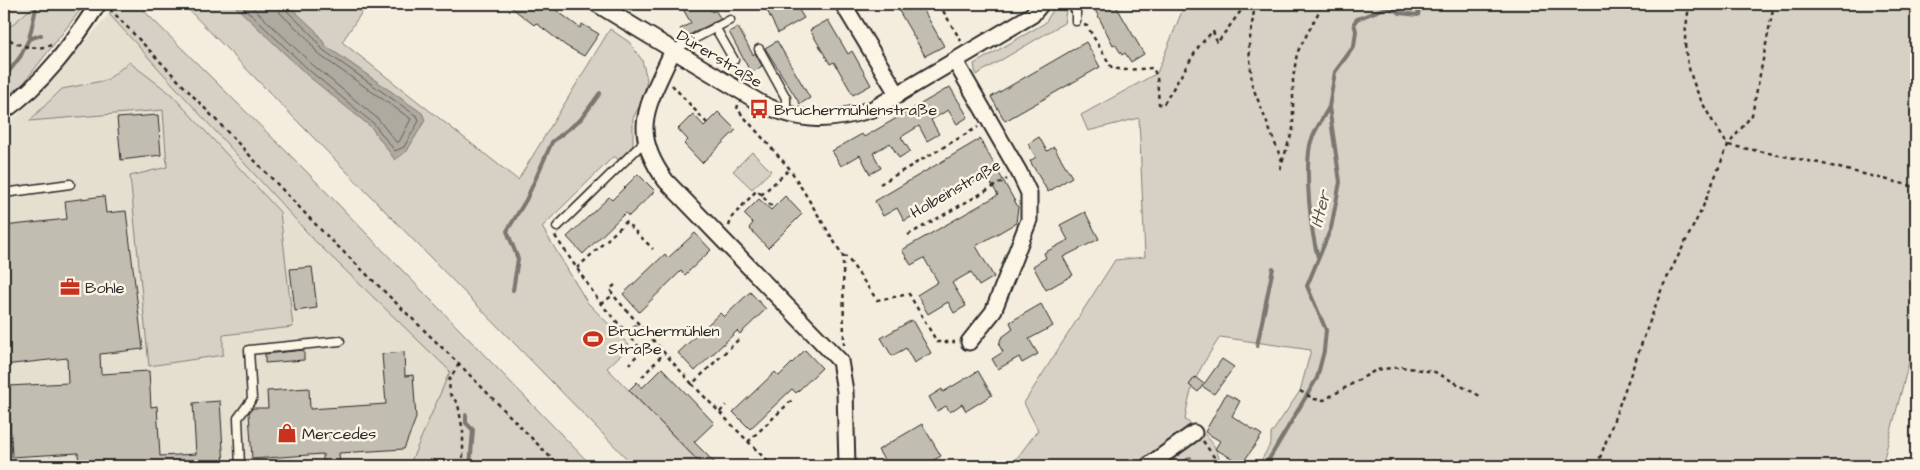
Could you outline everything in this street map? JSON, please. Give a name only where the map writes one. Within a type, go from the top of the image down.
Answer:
[{"type":"street","points":[[4,111],[23,96],[52,67],[77,36],[98,4]]},
{"type":"street","name":"Dürerstraße","points":[[598,4],[738,90],[786,115],[818,120],[845,117],[873,109],[1032,15],[1041,4]]},
{"type":"street","points":[[843,4],[898,95]]},
{"type":"street","points":[[673,50],[646,110],[645,141],[655,166],[666,181],[840,361],[845,391],[847,466]]},
{"type":"street","name":"Holbeinstraße","points":[[955,61],[1019,172],[1029,193],[1029,220],[993,312],[969,342]]},
{"type":"street","points":[[1148,466],[1194,433]]},
{"type":"lane","points":[[1071,4],[1076,11],[1076,21]]},
{"type":"lane","points":[[673,50],[730,20]]},
{"type":"lane","points":[[715,27],[734,60]]},
{"type":"lane","points":[[759,49],[786,98],[786,115]]},
{"type":"lane","points":[[557,227],[645,141]]},
{"type":"lane","points":[[4,193],[70,184]]},
{"type":"lane","points":[[240,466],[238,418],[252,399],[249,350],[340,341]]},
{"type":"path","points":[[105,4],[321,230],[459,364],[559,466]]},
{"type":"path","points":[[939,4],[959,38]]},
{"type":"path","points":[[1076,21],[1087,26],[1112,68],[1125,70],[1153,68],[1157,77],[1159,104],[1163,105],[1199,46],[1213,31],[1217,43],[1246,4]]},
{"type":"path","points":[[1255,4],[1248,45],[1252,85],[1283,162]]},
{"type":"path","points":[[1280,169],[1293,129],[1293,79],[1297,53],[1323,4]]},
{"type":"path","points":[[1689,4],[1685,43],[1692,78],[1702,103],[1728,145],[1819,163],[1916,187]]},
{"type":"path","points":[[1597,466],[1662,288],[1702,209],[1728,145],[1752,114],[1774,4]]},
{"type":"path","points":[[1912,4],[1916,32]]},
{"type":"path","points":[[4,34],[5,40],[20,43],[34,49]]},
{"type":"path","points":[[662,75],[707,122]]},
{"type":"path","points":[[738,90],[737,110],[790,169],[843,256],[846,340],[840,361]]},
{"type":"path","points":[[880,184],[990,121]]},
{"type":"path","points":[[761,195],[790,169]]},
{"type":"path","name":"Holbeinstraße","points":[[908,235],[1019,172]]},
{"type":"path","points":[[721,237],[728,229],[732,217],[757,190],[773,208]]},
{"type":"path","points":[[577,268],[626,222],[653,249]]},
{"type":"path","points":[[557,227],[553,232],[601,304],[642,350],[629,364]]},
{"type":"path","points":[[843,256],[847,257],[877,300],[909,294],[938,342],[969,342]]},
{"type":"path","points":[[615,285],[610,289],[613,295],[692,384],[772,466]]},
{"type":"path","points":[[601,304],[613,295]]},
{"type":"path","points":[[627,334],[638,323]]},
{"type":"path","points":[[692,384],[738,340]]},
{"type":"path","points":[[642,377],[664,353]]},
{"type":"path","points":[[459,364],[449,380],[450,394],[458,404],[463,432],[462,466]]},
{"type":"path","points":[[1300,391],[1314,399],[1324,400],[1376,370],[1401,367],[1435,372],[1480,396]]},
{"type":"path","points":[[748,442],[793,400]]},
{"type":"path","points":[[720,412],[726,405]]},
{"type":"path","points":[[1194,433],[1208,446],[1214,457],[1214,466]]},
{"type":"shaded area","points":[[4,4],[36,4],[4,32]]},
{"type":"shaded area","points":[[36,4],[85,4],[23,84],[4,98],[4,32]]},
{"type":"shaded area","points":[[115,4],[137,4],[303,168],[592,466],[409,466],[450,371],[315,241],[109,14]]},
{"type":"shaded area","points":[[183,4],[350,4],[362,12],[342,42],[518,180],[610,29],[629,42],[642,60],[647,79],[643,100],[633,118],[633,149],[621,162],[614,156],[542,227],[587,302],[630,346],[607,368],[703,466],[634,466]]},
{"type":"shaded area","points":[[1185,4],[1916,4],[1916,335],[1882,466],[1258,466],[1271,443],[1271,434],[1300,391],[1311,350],[1220,337],[1197,376],[1185,420],[1209,439],[1217,451],[1220,466],[1011,466],[1038,430],[1024,403],[1115,260],[1145,257],[1139,118],[1088,131],[1081,115],[1157,73]]},
{"type":"shaded area","points":[[1056,5],[1066,11],[1064,23],[976,75],[974,64],[1045,23]]},
{"type":"shaded area","points":[[109,14],[315,241],[451,371],[409,466],[4,466],[4,128],[53,80]]},
{"type":"shaded area","points":[[129,62],[171,94],[280,212],[293,327],[223,335],[223,355],[149,366],[130,176],[167,167],[163,110],[29,121],[62,89],[107,80]]},
{"type":"shaded area","points":[[752,152],[771,171],[752,189],[733,171]]},
{"type":"water","points":[[233,4],[287,4],[315,30],[326,46],[422,113],[425,120],[407,151],[395,160],[371,127],[307,75]]},
{"type":"building","points":[[507,4],[548,4],[580,28],[582,24],[599,34],[584,56],[566,46],[536,23],[534,25]]},
{"type":"building","points":[[680,4],[707,4],[712,12],[715,10],[721,19],[685,37],[680,29],[691,23]]},
{"type":"building","points":[[764,4],[795,4],[804,18],[778,33]]},
{"type":"building","points":[[895,4],[920,4],[944,46],[925,56]]},
{"type":"building","points":[[1092,4],[1115,4],[1144,54],[1131,62],[1125,53],[1122,55],[1115,44],[1113,45]]},
{"type":"building","points":[[828,20],[848,54],[852,51],[871,85],[853,95],[834,62],[830,64],[810,30]]},
{"type":"building","points":[[738,27],[753,55],[755,53],[762,66],[751,73],[729,32]]},
{"type":"building","points":[[777,41],[810,98],[800,104],[765,48]]},
{"type":"building","points":[[1086,42],[1100,67],[1005,121],[991,97]]},
{"type":"building","points":[[950,87],[968,117],[957,124],[948,110],[931,120],[939,134],[927,141],[919,126],[901,137],[910,151],[899,158],[890,143],[873,153],[881,168],[870,174],[860,155],[841,166],[832,151],[862,134],[864,137]]},
{"type":"building","points":[[718,112],[736,130],[702,163],[684,144],[688,140],[678,129],[693,114],[704,126]]},
{"type":"building","points":[[158,115],[161,155],[121,160],[117,118]]},
{"type":"building","points":[[1039,137],[1047,151],[1054,147],[1072,177],[1048,192],[1030,161],[1036,157],[1028,144]]},
{"type":"building","points":[[980,139],[1018,207],[1016,223],[976,246],[994,277],[979,286],[971,272],[952,283],[966,306],[954,313],[948,302],[928,314],[917,295],[938,282],[924,258],[911,265],[902,250],[998,195],[986,175],[904,221],[897,208],[883,216],[875,201]]},
{"type":"building","points":[[638,174],[655,191],[629,216],[625,213],[583,254],[567,237],[609,197],[612,200]]},
{"type":"building","points":[[104,196],[106,213],[126,211],[143,349],[100,354],[101,374],[149,371],[151,407],[157,406],[160,456],[196,454],[193,403],[220,401],[224,466],[79,466],[78,453],[12,457],[8,386],[68,383],[67,358],[4,365],[4,226],[67,219],[65,201]]},
{"type":"building","points":[[785,196],[802,214],[768,248],[749,228],[753,223],[744,214],[759,199],[771,210]]},
{"type":"building","points":[[1085,212],[1099,239],[1063,257],[1073,275],[1046,290],[1033,266],[1046,258],[1044,253],[1068,240],[1060,225]]},
{"type":"building","points":[[695,233],[711,250],[685,275],[681,271],[639,312],[623,294],[665,254],[668,258]]},
{"type":"building","points":[[312,267],[317,308],[295,311],[290,269]]},
{"type":"building","points":[[750,292],[766,309],[740,334],[737,331],[695,371],[678,353],[720,313],[724,317]]},
{"type":"building","points":[[1041,304],[1053,326],[1029,339],[1038,354],[1022,363],[1019,357],[998,369],[992,359],[1003,352],[999,345],[1001,338],[1013,329],[1010,322]]},
{"type":"building","points":[[912,320],[931,353],[914,363],[906,348],[892,356],[881,338]]},
{"type":"building","points":[[304,350],[304,360],[265,363],[265,354]]},
{"type":"building","points":[[805,350],[822,368],[796,393],[792,389],[750,429],[733,412],[775,372],[779,376]]},
{"type":"building","points":[[404,352],[405,376],[413,375],[416,418],[404,449],[339,453],[340,466],[323,466],[323,454],[252,459],[249,413],[253,408],[268,408],[267,391],[309,388],[310,409],[386,404],[382,354]]},
{"type":"building","points":[[1222,359],[1234,367],[1214,394],[1202,386],[1198,392],[1189,385],[1195,377],[1204,384]]},
{"type":"building","points":[[662,368],[714,423],[694,442],[718,466],[703,466],[629,390],[637,382],[642,388]]},
{"type":"building","points":[[978,371],[992,395],[966,411],[962,404],[950,412],[946,406],[937,411],[929,397],[942,389],[943,392]]},
{"type":"building","points":[[1226,394],[1240,401],[1232,416],[1262,435],[1242,464],[1215,449],[1220,441],[1205,432]]},
{"type":"building","points":[[922,424],[941,456],[923,466],[888,466],[878,450]]},
{"type":"waterway","points":[[4,78],[20,57],[29,39],[37,4]]},
{"type":"waterway","name":"Itter","points":[[1265,466],[1317,378],[1324,351],[1326,330],[1307,286],[1331,228],[1340,182],[1329,107],[1335,72],[1354,46],[1356,31],[1354,23],[1357,19],[1388,7],[1400,13],[1418,15],[1420,4]]},
{"type":"waterway","points":[[29,39],[41,35]]},
{"type":"waterway","points":[[513,290],[518,259],[507,231],[526,200],[552,142],[581,119],[600,93]]},
{"type":"waterway","points":[[1318,257],[1309,201],[1309,157],[1313,135],[1329,107]]},
{"type":"waterway","points":[[1257,346],[1273,268]]},
{"type":"waterway","points":[[466,415],[466,423],[473,430],[470,466]]},
{"type":"waterway","points":[[1179,466],[1190,458]]},
{"type":"place","name":"Bruchermühlenstraße","points":[[759,109]]},
{"type":"place","name":"Bohle","points":[[70,287]]},
{"type":"place","name":"Bruchermühlen Straße","points":[[593,339]]},
{"type":"place","name":"Mercedes","points":[[287,433]]}]
